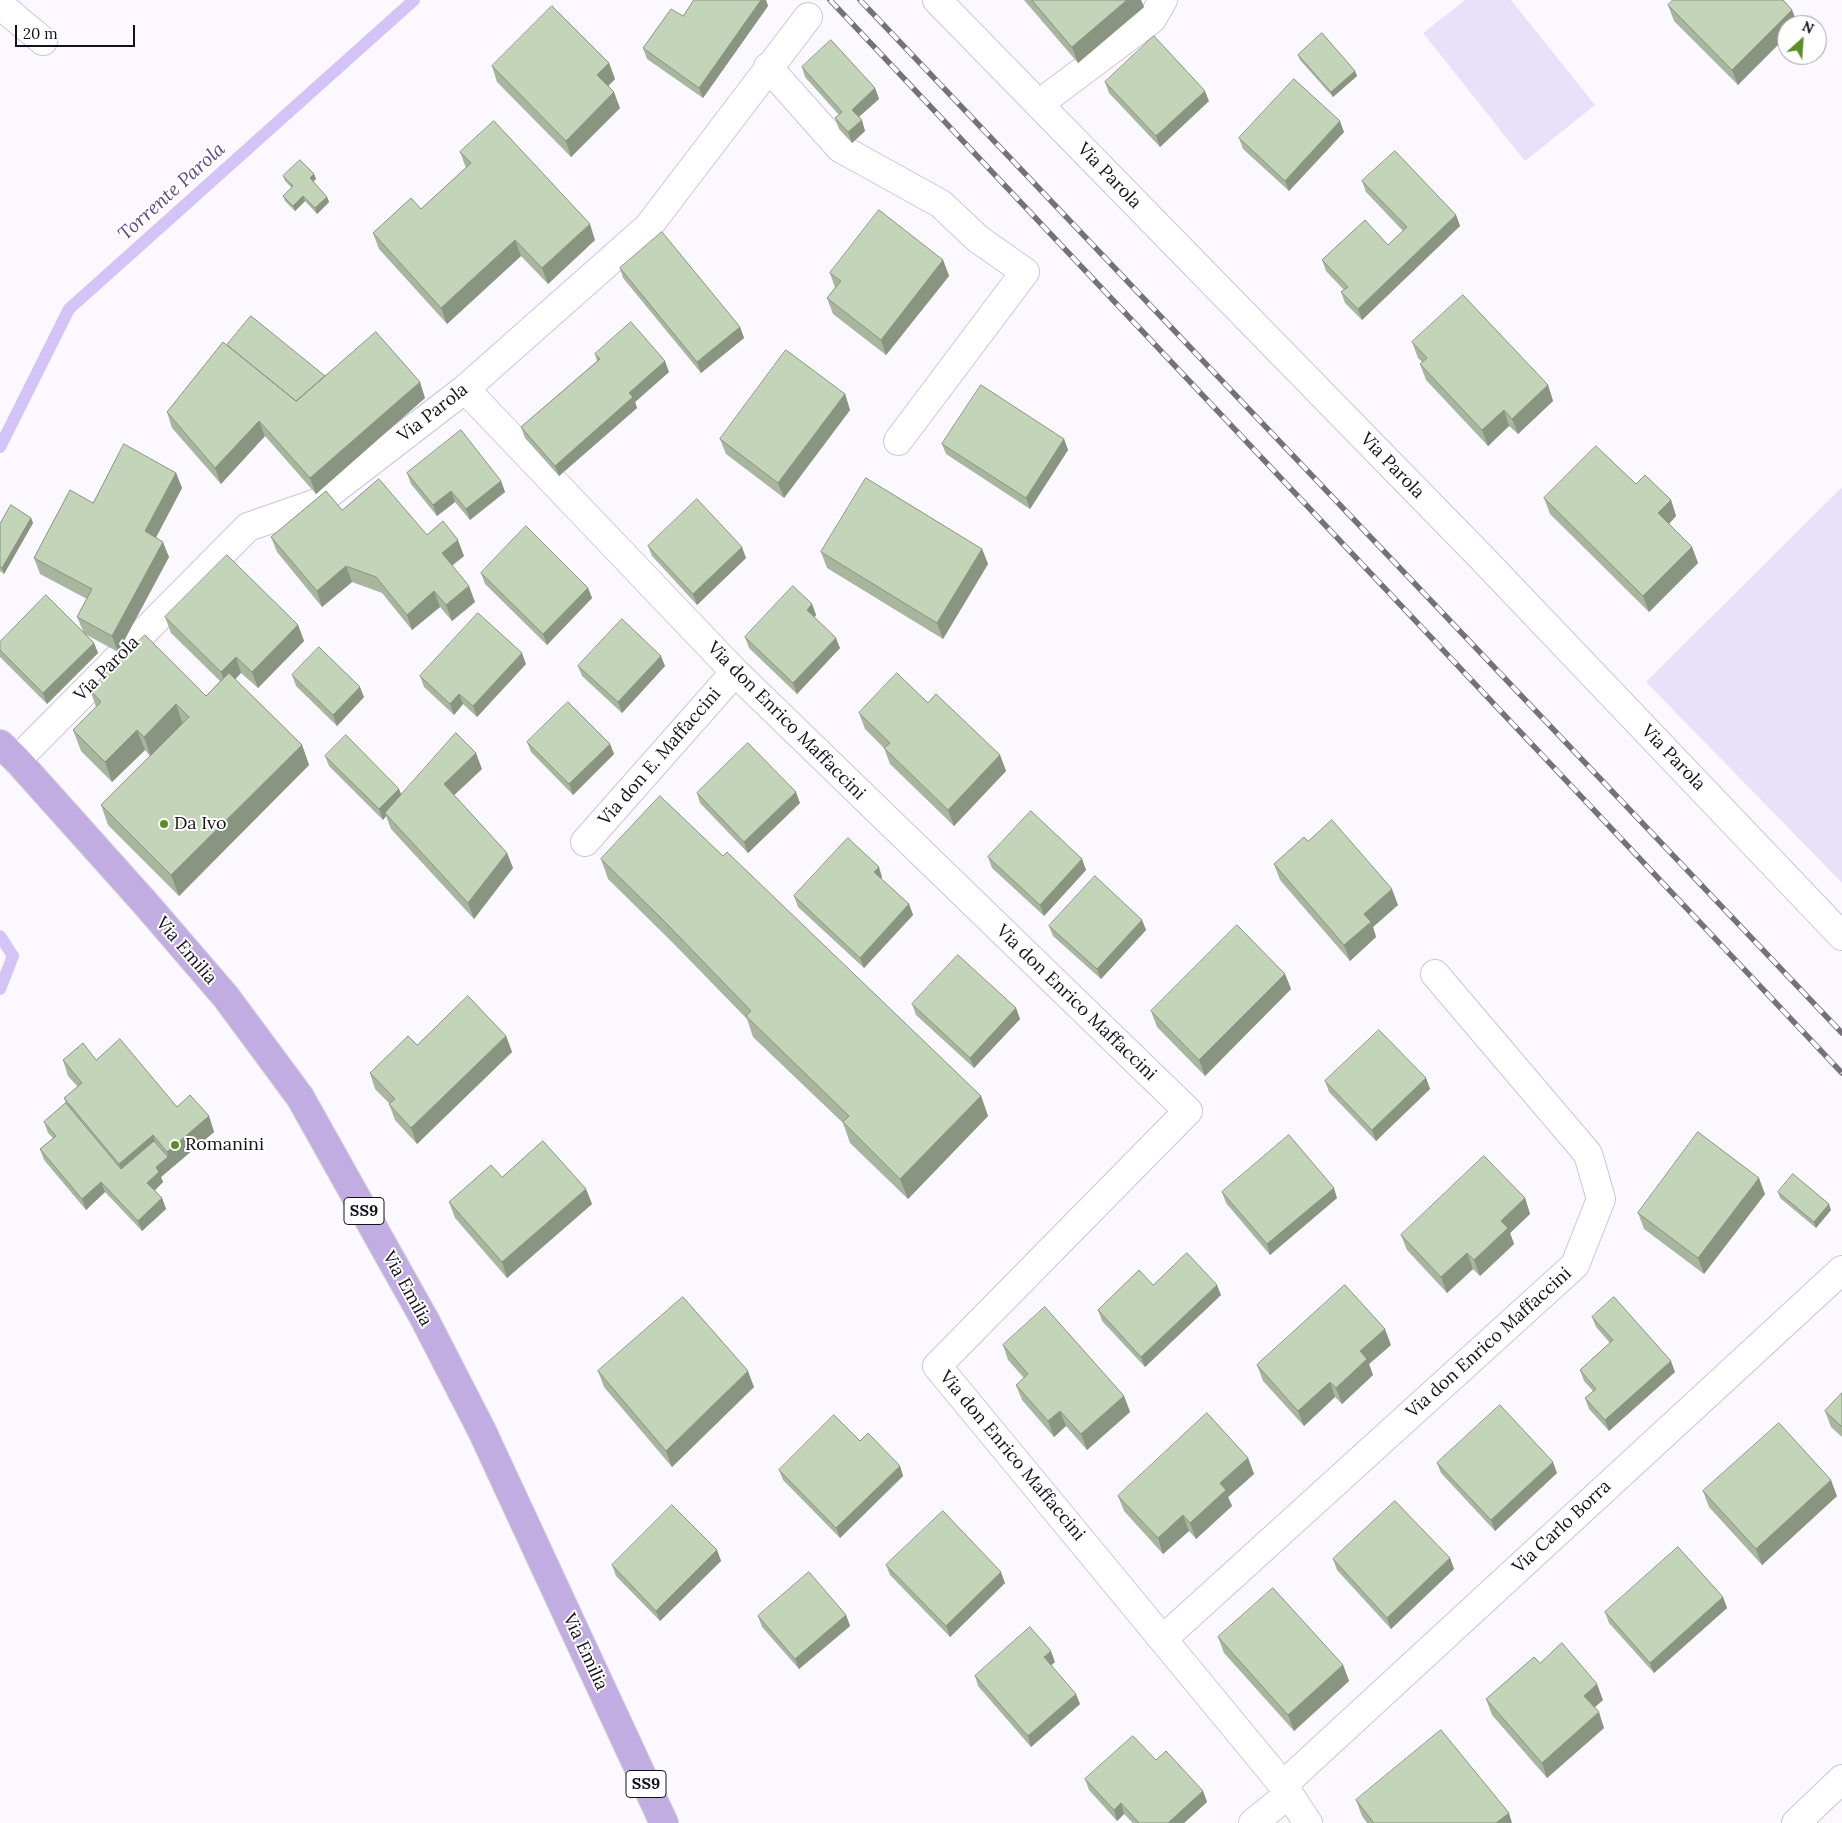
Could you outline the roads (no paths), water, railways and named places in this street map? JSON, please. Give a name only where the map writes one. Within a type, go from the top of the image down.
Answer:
[{"type":"main road","name":"Via Emilia","points":[[9,752],[146,904],[226,997],[300,1097],[424,1320],[482,1431],[664,1823]]},
{"type":"street","name":"Via Parola","points":[[937,0],[1483,559],[1842,936]]},
{"type":"street","points":[[1039,104],[1152,19],[1163,0]]},
{"type":"street","points":[[0,4],[43,41]]},
{"type":"street","name":"Via Parola","points":[[9,752],[248,527],[317,503],[465,389],[648,226],[808,17]]},
{"type":"street","points":[[768,67],[840,148],[941,204],[978,239],[1025,272],[898,441]]},
{"type":"street","name":"Via don Enrico Maffaccini","points":[[465,389],[735,672],[1188,1111],[937,1366],[1286,1789],[1308,1823]]},
{"type":"street","name":"Via don E. Maffaccini","points":[[585,842],[735,672]]},
{"type":"street","name":"Via don Enrico Maffaccini","points":[[1163,1639],[1575,1266],[1601,1199],[1588,1154],[1435,974]]},
{"type":"street","name":"Via Carlo Borra","points":[[1254,1823],[1286,1789],[1842,1270]]},
{"type":"street","points":[[1796,1823],[1842,1779]]},
{"type":"waterway","name":"Torrente Parola","points":[[0,447],[69,309],[414,0]]},
{"type":"waterway","name":"Torrente Parola","points":[[0,936],[13,956],[0,989]]},
{"type":"railway","points":[[830,0],[1842,1073]]},
{"type":"railway","points":[[860,0],[1842,1033]]},
{"type":"place","name":"Da Ivo","points":[[164,824]]},
{"type":"place","name":"Romanini","points":[[175,1145]]}]
